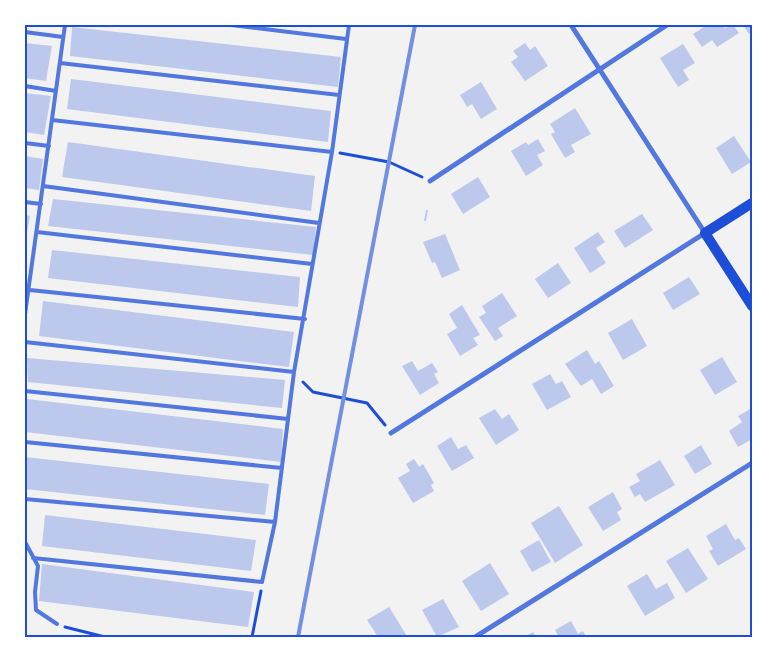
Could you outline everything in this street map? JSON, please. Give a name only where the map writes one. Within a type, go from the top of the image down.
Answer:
[{"type":"main road","points":[[752,203],[705,234],[752,306]]},
{"type":"street","points":[[391,433],[705,234],[571,25]]},
{"type":"street","points":[[430,181],[667,25]]},
{"type":"street","points":[[475,637],[752,463]]},
{"type":"lane","points":[[25,314],[30,290],[65,25]]},
{"type":"lane","points":[[231,25],[346,39]]},
{"type":"lane","points":[[33,558],[262,582],[275,522],[294,372],[332,152],[349,25]]},
{"type":"lane","points":[[25,32],[63,37]]},
{"type":"lane","points":[[60,63],[339,95]]},
{"type":"lane","points":[[25,86],[56,91]]},
{"type":"lane","points":[[52,120],[332,152]]},
{"type":"lane","points":[[25,143],[49,146]]},
{"type":"lane","points":[[43,186],[319,223]]},
{"type":"lane","points":[[25,202],[41,204]]},
{"type":"lane","points":[[37,232],[312,264]]},
{"type":"lane","points":[[30,290],[304,318]]},
{"type":"lane","points":[[25,342],[294,372]]},
{"type":"lane","points":[[25,391],[288,419]]},
{"type":"lane","points":[[25,442],[282,468]]},
{"type":"lane","points":[[25,499],[275,522]]},
{"type":"lane","points":[[25,542],[38,566],[35,592],[36,610],[57,624]]},
{"type":"path","points":[[332,152],[389,162],[430,181]]},
{"type":"path","points":[[294,372],[313,392],[367,403],[391,433]]},
{"type":"path","points":[[252,637],[262,582]]},
{"type":"path","points":[[57,624],[105,637]]},
{"type":"building","points":[[707,25],[723,25],[725,28],[733,25],[739,33],[717,47],[712,40],[702,47],[693,34]]},
{"type":"building","points":[[743,25],[752,25],[752,32],[749,34]]},
{"type":"building","points":[[72,27],[341,57],[338,87],[70,56]]},
{"type":"building","points":[[25,43],[52,46],[46,81],[25,78]]},
{"type":"building","points":[[525,43],[530,50],[535,46],[548,66],[525,81],[511,62],[518,57],[513,51]]},
{"type":"building","points":[[683,44],[695,63],[683,70],[689,80],[678,87],[660,58]]},
{"type":"building","points":[[71,79],[331,111],[328,142],[67,109]]},
{"type":"building","points":[[481,82],[497,109],[481,119],[472,104],[467,107],[460,95]]},
{"type":"building","points":[[25,93],[51,96],[44,135],[25,132]]},
{"type":"building","points":[[575,108],[591,134],[571,145],[575,152],[565,158],[551,134],[555,132],[550,124]]},
{"type":"building","points":[[734,136],[751,162],[732,174],[716,148]]},
{"type":"building","points":[[538,139],[545,151],[537,155],[543,165],[526,176],[511,151],[526,142],[528,145]]},
{"type":"building","points":[[68,142],[315,176],[311,211],[62,177]]},
{"type":"building","points":[[25,156],[43,159],[39,190],[25,188]]},
{"type":"building","points":[[478,177],[490,197],[463,214],[451,194]]},
{"type":"building","points":[[53,199],[316,227],[313,255],[48,226]]},
{"type":"building","points":[[426,210],[428,210],[426,221],[424,221]]},
{"type":"building","points":[[642,214],[653,230],[625,248],[614,231]]},
{"type":"building","points":[[25,215],[30,216],[27,232],[25,232]]},
{"type":"building","points":[[598,232],[605,242],[596,248],[606,263],[590,273],[574,248]]},
{"type":"building","points":[[445,234],[460,270],[442,278],[435,262],[432,263],[423,242]]},
{"type":"building","points":[[52,250],[300,277],[298,307],[48,278]]},
{"type":"building","points":[[558,263],[571,283],[548,298],[535,279]]},
{"type":"building","points":[[689,277],[700,294],[673,310],[663,293]]},
{"type":"building","points":[[502,293],[517,316],[498,328],[503,336],[495,341],[479,317],[486,313],[482,306]]},
{"type":"building","points":[[43,301],[294,332],[289,367],[39,336]]},
{"type":"building","points":[[462,305],[480,335],[473,338],[478,345],[460,356],[447,334],[457,328],[449,314]]},
{"type":"building","points":[[632,319],[647,346],[623,360],[608,333]]},
{"type":"building","points":[[587,350],[595,364],[599,361],[614,386],[601,394],[592,379],[581,386],[565,364]]},
{"type":"building","points":[[722,357],[737,382],[715,395],[700,370]]},
{"type":"building","points":[[27,358],[285,380],[282,408],[28,382]]},
{"type":"building","points":[[412,361],[418,371],[432,363],[438,372],[434,374],[439,383],[420,395],[402,366]]},
{"type":"building","points":[[550,374],[556,384],[562,381],[571,397],[547,410],[532,384]]},
{"type":"building","points":[[27,399],[283,429],[281,462],[25,432]]},
{"type":"building","points":[[752,408],[752,439],[738,447],[729,431],[742,422],[738,416]]},
{"type":"building","points":[[495,409],[502,419],[509,414],[519,430],[496,445],[479,418]]},
{"type":"building","points":[[451,437],[458,449],[466,445],[474,458],[452,471],[437,446]]},
{"type":"building","points":[[701,445],[712,464],[695,474],[684,456]]},
{"type":"building","points":[[25,457],[269,484],[265,515],[25,489]]},
{"type":"building","points":[[414,459],[419,467],[423,464],[434,483],[431,485],[434,491],[413,503],[398,478],[410,471],[406,464]]},
{"type":"building","points":[[660,460],[675,485],[645,502],[640,494],[635,497],[629,487],[640,481],[636,474]]},
{"type":"building","points":[[613,492],[622,509],[617,512],[621,520],[603,531],[588,507]]},
{"type":"building","points":[[559,506],[583,545],[555,563],[531,523]]},
{"type":"building","points":[[45,515],[256,540],[251,571],[42,546]]},
{"type":"building","points":[[726,524],[735,540],[739,538],[746,549],[718,566],[709,551],[713,549],[706,536]]},
{"type":"building","points":[[539,540],[551,562],[532,572],[520,551]]},
{"type":"building","points":[[688,548],[708,579],[686,593],[666,561]]},
{"type":"building","points":[[490,563],[509,594],[481,611],[462,581]]},
{"type":"building","points":[[42,564],[254,592],[248,627],[39,601]]},
{"type":"building","points":[[647,574],[656,589],[667,583],[675,598],[645,616],[627,586]]},
{"type":"building","points":[[443,599],[459,627],[437,637],[422,610]]},
{"type":"building","points":[[389,607],[407,637],[378,637],[367,620]]},
{"type":"building","points":[[571,621],[578,634],[583,631],[586,637],[559,637],[555,630]]},
{"type":"building","points":[[533,632],[536,637],[524,637]]},
{"type":"railway","points":[[298,637],[415,25]]}]
